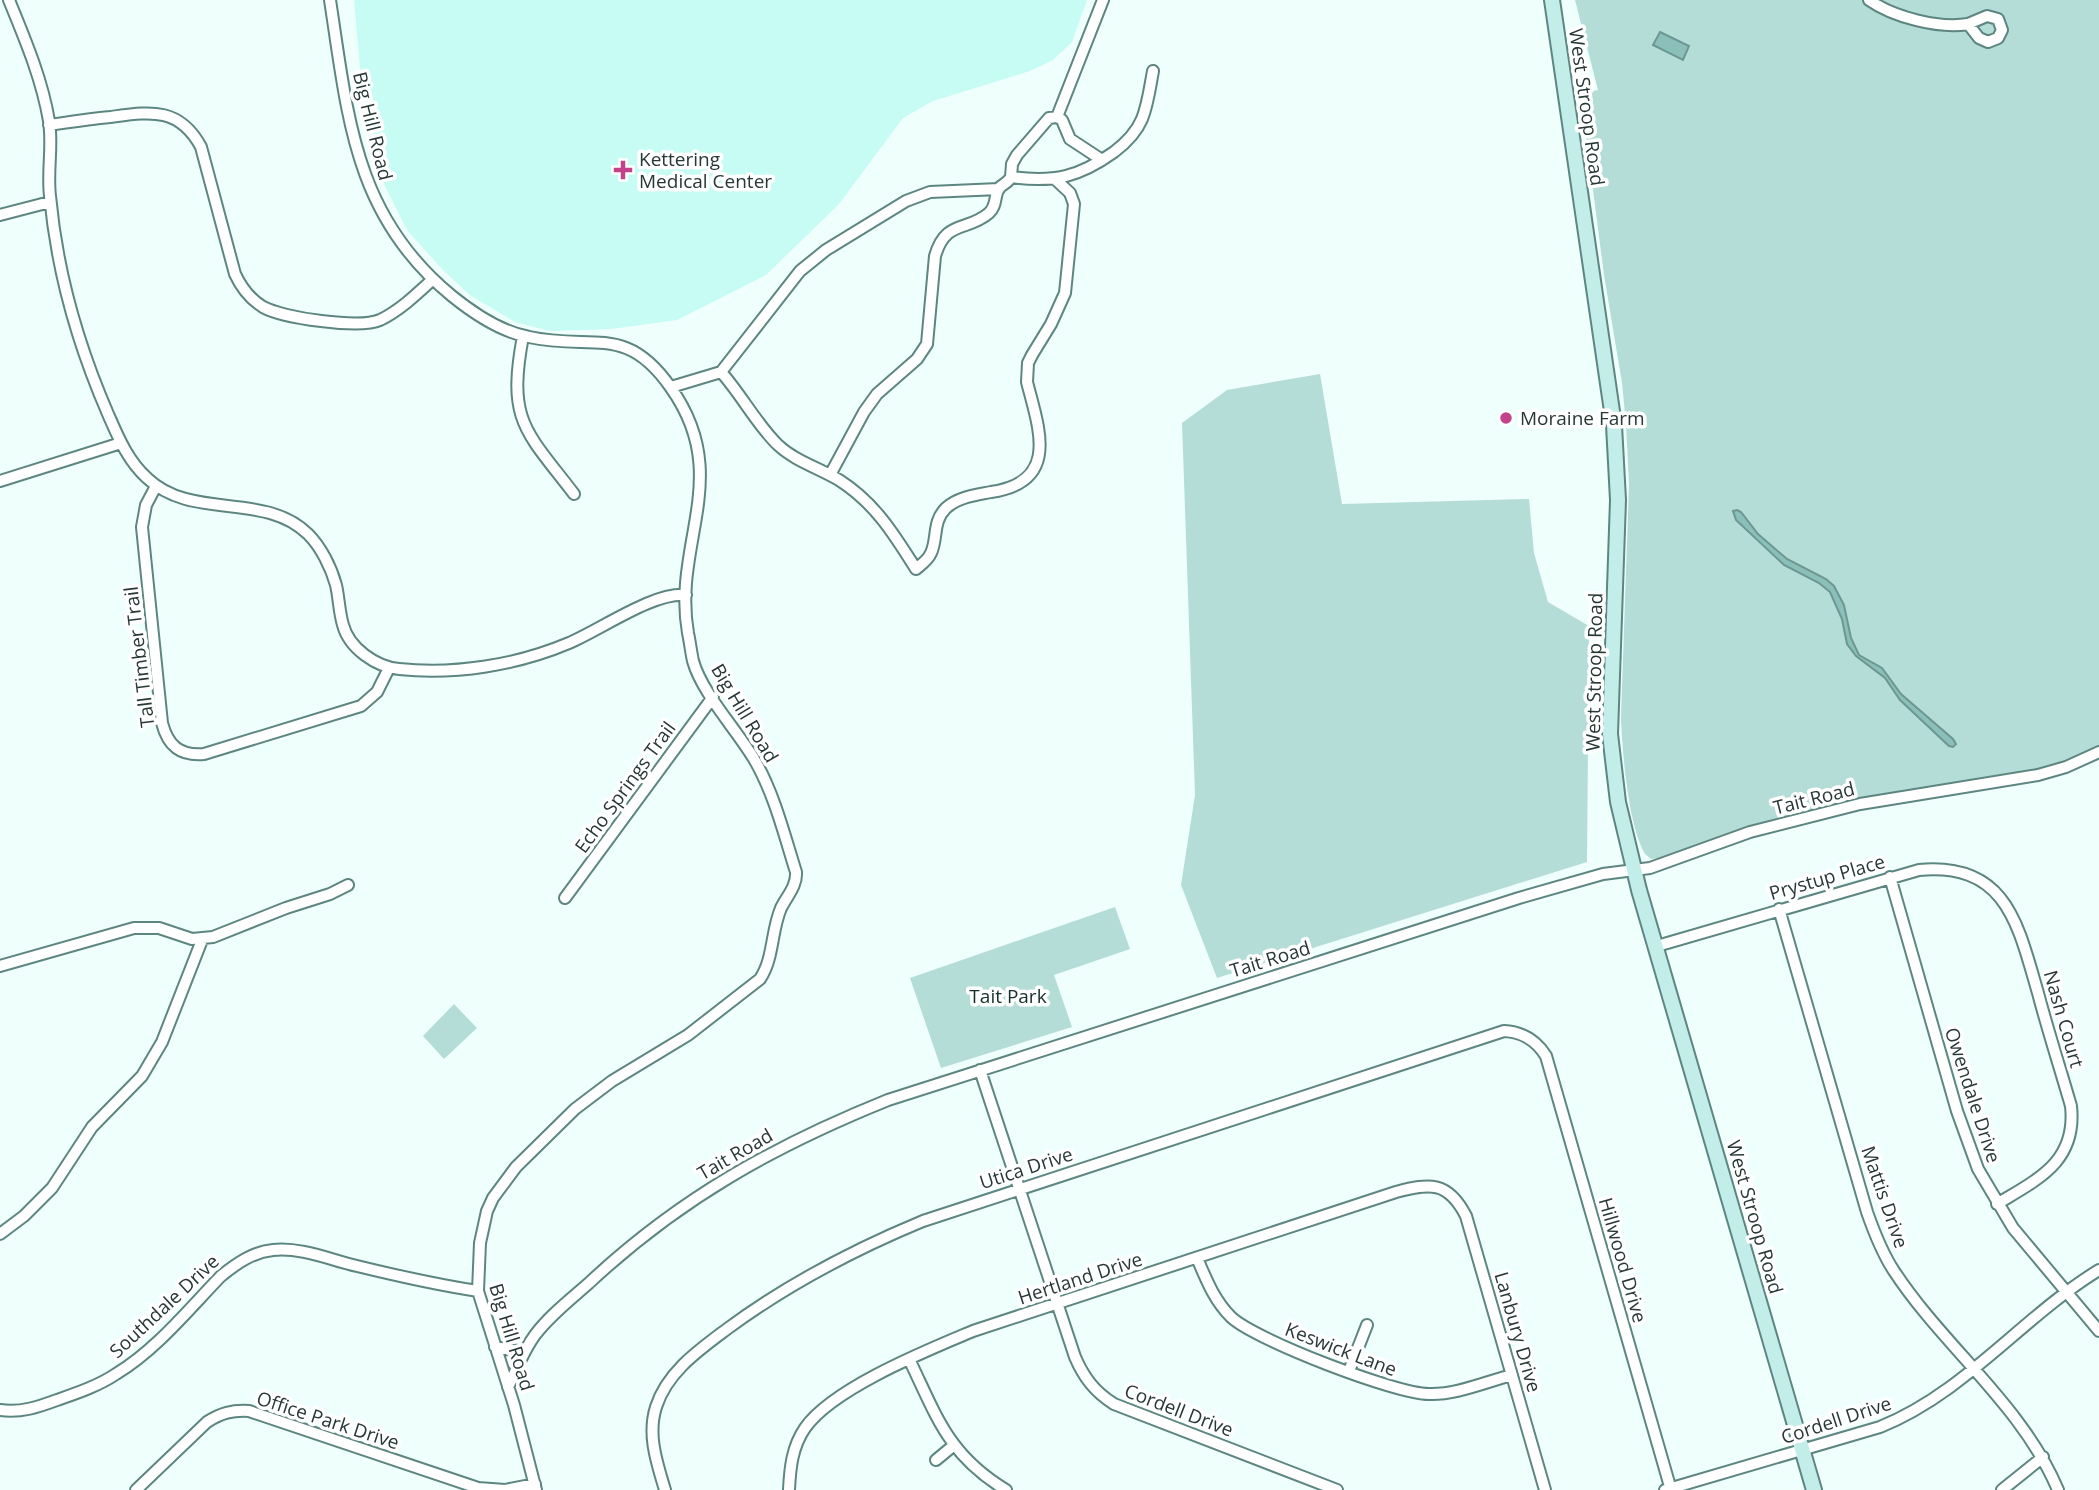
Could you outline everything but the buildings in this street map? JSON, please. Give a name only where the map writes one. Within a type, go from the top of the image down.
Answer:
[{"type":"main road","name":"West Stroop Road","points":[[1552,0],[1614,425],[1618,500],[1610,734],[1618,802],[1633,870],[1814,1490]]},
{"type":"street","points":[[9,0],[35,67],[49,125],[50,202],[61,270],[79,342],[121,443],[137,469],[156,486],[178,498],[196,503],[262,511],[300,528],[317,546],[331,572],[343,626],[351,640],[363,654],[389,668],[425,671],[469,668],[536,655],[595,632],[650,601],[666,595],[686,595]]},
{"type":"street","name":"Big Hill Road","points":[[330,0],[361,167],[370,191],[398,241],[432,280],[462,305],[484,318],[523,336],[625,346],[645,359],[671,387],[691,422],[698,442],[700,464],[696,524],[686,595],[688,631],[694,661],[767,785],[796,872],[794,886],[777,920],[766,970],[752,987],[688,1035],[612,1081],[575,1109],[516,1167],[493,1198],[483,1224],[480,1242],[478,1291],[536,1487]]},
{"type":"street","points":[[1057,117],[1103,0]]},
{"type":"street","points":[[1869,0],[1889,11],[1915,19],[1943,24],[1968,24]]},
{"type":"street","points":[[1012,177],[1055,179],[1081,173],[1125,144],[1142,120],[1153,71]]},
{"type":"street","points":[[49,125],[151,112],[172,117],[189,129],[201,147],[232,268],[241,287],[263,307],[289,316],[365,324],[390,314],[432,280]]},
{"type":"street","points":[[830,475],[864,412],[877,394],[917,359],[927,344],[937,246],[958,226],[988,215],[996,203],[999,189],[1012,177],[1012,164],[1017,155],[1049,118],[1057,117],[1062,120],[1070,139],[1102,160]]},
{"type":"street","points":[[721,372],[739,392],[777,445],[830,475],[872,505],[916,569],[933,550],[935,528],[940,517],[951,505],[967,497],[1013,487],[1024,480],[1036,467],[1039,459],[1041,438],[1027,372],[1032,355],[1051,324],[1065,293],[1074,204],[1070,193],[1055,179]]},
{"type":"street","points":[[671,387],[721,372],[753,334],[786,286],[827,250],[920,194],[999,189]]},
{"type":"street","points":[[0,215],[50,202]]},
{"type":"street","points":[[523,336],[516,375],[519,410],[536,447],[574,494]]},
{"type":"street","points":[[0,481],[121,443]]},
{"type":"street","name":"Tall Timber Trail","points":[[156,486],[146,505],[142,527],[162,723],[165,734],[176,750],[195,755],[204,754],[346,712],[370,699],[389,668]]},
{"type":"street","name":"Echo Springs Trail","points":[[565,898],[713,697]]},
{"type":"street","name":"Tait Road","points":[[508,1387],[523,1352],[546,1322],[653,1227],[757,1159],[840,1119],[980,1070],[1519,898],[1603,874],[1650,868],[1750,832],[1796,819],[1883,799],[2038,775],[2066,767],[2099,752]]},
{"type":"street","name":"Prystup Place","points":[[1657,946],[1919,870],[1946,869],[1978,879],[2002,899]]},
{"type":"street","name":"Owendale Drive","points":[[1889,877],[1968,1145],[1978,1169],[2013,1228],[2099,1331]]},
{"type":"street","points":[[0,966],[134,928],[159,928],[202,940],[348,885]]},
{"type":"street","name":"Nash Court","points":[[1997,1204],[2042,1177],[2051,1168],[2066,1147],[2071,1133],[2072,1117],[2024,942],[2012,913],[2002,899]]},
{"type":"street","name":"Mattis Drive","points":[[1779,909],[1874,1232],[1894,1271],[2033,1441],[2058,1490]]},
{"type":"street","points":[[0,1234],[24,1216],[52,1188],[92,1127],[142,1076],[162,1042],[202,940]]},
{"type":"street","name":"Utica Drive","points":[[665,1490],[654,1452],[652,1424],[662,1393],[680,1368],[759,1305],[834,1261],[923,1221],[1494,1032],[1513,1032],[1536,1042]]},
{"type":"street","name":"Hillwood Drive","points":[[1536,1042],[1546,1056],[1552,1076],[1669,1489]]},
{"type":"street","name":"Cordell Drive","points":[[980,1070],[1057,1304],[1080,1370],[1087,1380],[1104,1398],[1114,1404],[1337,1490]]},
{"type":"street","name":"Hertland Drive","points":[[789,1490],[792,1456],[811,1420],[843,1396],[909,1359],[973,1331],[1396,1192],[1422,1185],[1446,1191]]},
{"type":"street","name":"Lanbury Drive","points":[[1446,1191],[1453,1196],[1466,1216],[1545,1490]]},
{"type":"street","name":"Southdale Drive","points":[[0,1410],[22,1411],[34,1408],[92,1387],[117,1374],[150,1347],[221,1276],[241,1261],[260,1252],[297,1251],[422,1282],[478,1291]]},
{"type":"street","name":"Keswick Lane","points":[[1197,1258],[1218,1303],[1240,1325],[1272,1341],[1402,1391],[1426,1395],[1453,1391],[1512,1374]]},
{"type":"street","name":"Cordell Drive","points":[[1669,1489],[1899,1419],[1935,1399],[2067,1292],[2099,1270]]},
{"type":"street","points":[[1349,1371],[1367,1325]]},
{"type":"street","points":[[495,1346],[523,1352]]},
{"type":"street","points":[[909,1359],[953,1446],[970,1464],[1006,1490]]},
{"type":"street","name":"Office Park Drive","points":[[136,1490],[207,1422],[218,1415],[237,1410],[249,1411],[478,1488],[506,1490],[536,1487]]},
{"type":"street","points":[[936,1460],[953,1446]]},
{"type":"street","points":[[2002,1490],[2043,1457]]},
{"type":"shaded area","name":"Kettering Medical Center","points":[[354,0],[1087,0],[1072,42],[1053,60],[1030,71],[933,101],[903,118],[839,204],[766,275],[677,320],[611,329],[550,331],[515,322],[470,295],[407,230],[383,182],[360,67]]},
{"type":"shaded area","points":[[1660,32],[1689,46],[1683,60],[1653,45]]},
{"type":"shaded area","points":[[1737,510],[1758,534],[1787,559],[1834,586],[1844,605],[1851,638],[1859,655],[1882,668],[1901,694],[1953,739],[1956,744],[1953,747],[1900,700],[1885,678],[1856,656],[1847,644],[1842,619],[1830,592],[1819,583],[1784,565],[1736,520],[1733,511]]},
{"type":"green space","points":[[1575,0],[2099,0],[2099,747],[2044,770],[1818,809],[1660,858],[1651,859],[1645,854],[1630,807],[1621,716],[1629,485],[1626,424],[1582,105],[1582,93],[1598,90]]},
{"type":"green space","points":[[1320,374],[1342,504],[1529,499],[1534,553],[1548,602],[1589,626],[1587,862],[1217,978],[1181,885],[1195,795],[1182,423],[1227,390]]},
{"type":"green space","name":"Tait Park","points":[[1115,907],[1130,949],[1054,975],[1072,1027],[941,1068],[910,978]]},
{"type":"green space","points":[[454,1004],[477,1028],[444,1059],[423,1036]]},
{"type":"place","name":"Kettering Medical Center","points":[[623,170]]},
{"type":"place","name":"Moraine Farm","points":[[1506,418]]}]
